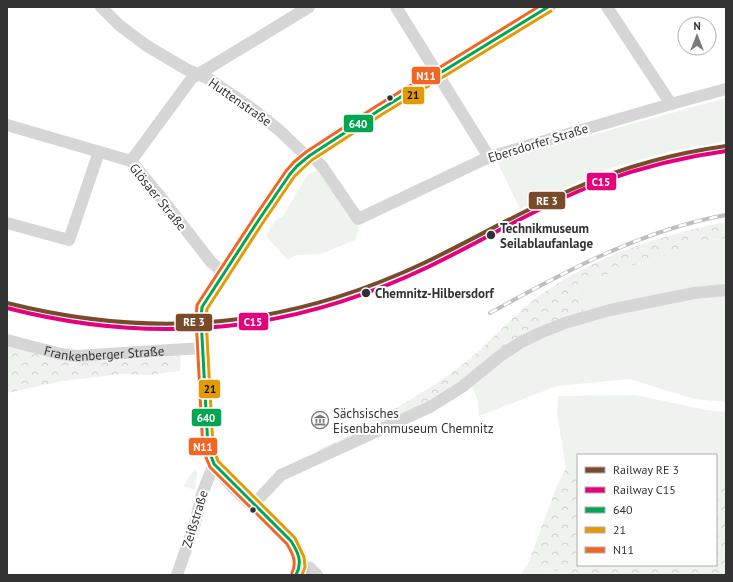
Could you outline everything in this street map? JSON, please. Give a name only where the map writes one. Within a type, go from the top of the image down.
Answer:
[{"type":"main road","points":[[203,364],[201,311],[224,273],[290,174],[309,156],[378,111],[548,7]]},
{"type":"main road","points":[[205,408],[208,448],[214,464],[253,505],[291,541],[298,554],[300,572]]},
{"type":"street","name":"Huttenstraße","points":[[101,7],[119,25],[147,46],[186,69],[209,79],[254,110],[280,131],[302,152],[322,166],[358,219]]},
{"type":"street","points":[[131,162],[197,73],[309,7]]},
{"type":"street","points":[[396,7],[489,157]]},
{"type":"street","points":[[607,7],[671,104]]},
{"type":"street","name":"Ebersdorfer Straße","points":[[358,219],[489,157],[726,89]]},
{"type":"street","name":"Glösaer Straße","points":[[7,125],[131,162],[159,195],[211,262],[224,273]]},
{"type":"street","points":[[7,223],[70,240],[99,152]]},
{"type":"street","points":[[253,505],[281,475],[430,407],[462,387],[500,356],[521,342],[540,333],[565,323],[610,310],[694,293],[726,290]]},
{"type":"street","name":"Frankenberger Straße","points":[[7,340],[61,354],[76,356],[202,348]]},
{"type":"street","name":"Zeißstraße","points":[[177,575],[195,523],[202,494],[214,464]]},
{"type":"street","points":[[300,572],[310,568],[317,575]]},
{"type":"green space","points":[[726,98],[726,141],[672,151],[607,169],[520,209],[497,161]]},
{"type":"green space","points":[[318,169],[352,214],[359,230],[355,240],[321,254],[296,255],[288,260],[266,236],[275,221],[283,216],[306,177]]},
{"type":"green space","points":[[726,222],[726,239],[709,240],[575,285],[584,311],[581,314],[425,404],[320,452],[319,449],[358,432],[357,429],[402,405],[445,378],[472,357],[513,317],[530,303],[582,269],[605,258],[652,241],[677,233]]},
{"type":"green space","points":[[726,239],[726,402],[694,399],[630,379],[557,386],[479,416],[478,401],[471,384],[519,347],[587,320],[575,285],[709,240]]},
{"type":"green space","points":[[7,346],[67,361],[102,361],[181,356],[180,371],[149,375],[122,374],[62,381],[7,393]]},
{"type":"green space","points":[[636,395],[706,410],[726,412],[726,481],[717,489],[717,454],[577,454],[577,468],[566,468],[557,414],[558,396]]},
{"type":"green space","points":[[566,468],[577,468],[577,566],[717,566],[717,489],[726,481],[726,575],[572,575],[528,564],[556,488]]},
{"type":"green space","points":[[194,470],[197,471],[195,490],[183,486]]},
{"type":"green space","points":[[528,564],[572,575],[520,575]]},
{"type":"tunnel","points":[[203,364],[205,408]]},
{"type":"railway","points":[[490,313],[546,282],[604,254],[664,231],[726,215]]},
{"type":"transit line","name":"N11","points":[[292,573],[294,558],[287,544],[210,467],[203,450],[196,318],[197,305],[254,218],[286,171],[294,162],[306,152],[375,107],[538,7]]},
{"type":"transit line","name":"640","points":[[296,575],[299,566],[299,557],[291,541],[214,464],[208,448],[201,318],[202,307],[258,221],[297,166],[309,156],[378,111],[548,7]]},
{"type":"transit line","name":"21","points":[[302,575],[305,567],[304,557],[295,538],[218,461],[213,447],[206,318],[207,309],[294,177],[312,160],[381,115],[551,11]]},
{"type":"transit line","points":[[7,303],[62,315],[115,322],[168,324],[219,321],[270,314],[321,302],[373,285],[424,263],[540,204],[616,172],[670,156],[726,146]]},
{"type":"rail line","name":"C15","points":[[7,308],[62,320],[116,327],[169,329],[221,326],[273,319],[325,307],[376,289],[428,267],[557,201],[601,182],[663,163],[726,151]]},
{"type":"place","name":"Technikmuseum Seilablaufanlage","points":[[491,235]]},
{"type":"place","name":"Chemnitz-Hilbersdorf","points":[[366,293]]},
{"type":"place","name":"Sächsisches Eisenbahnmuseum Chemnitz","points":[[320,420]]}]
